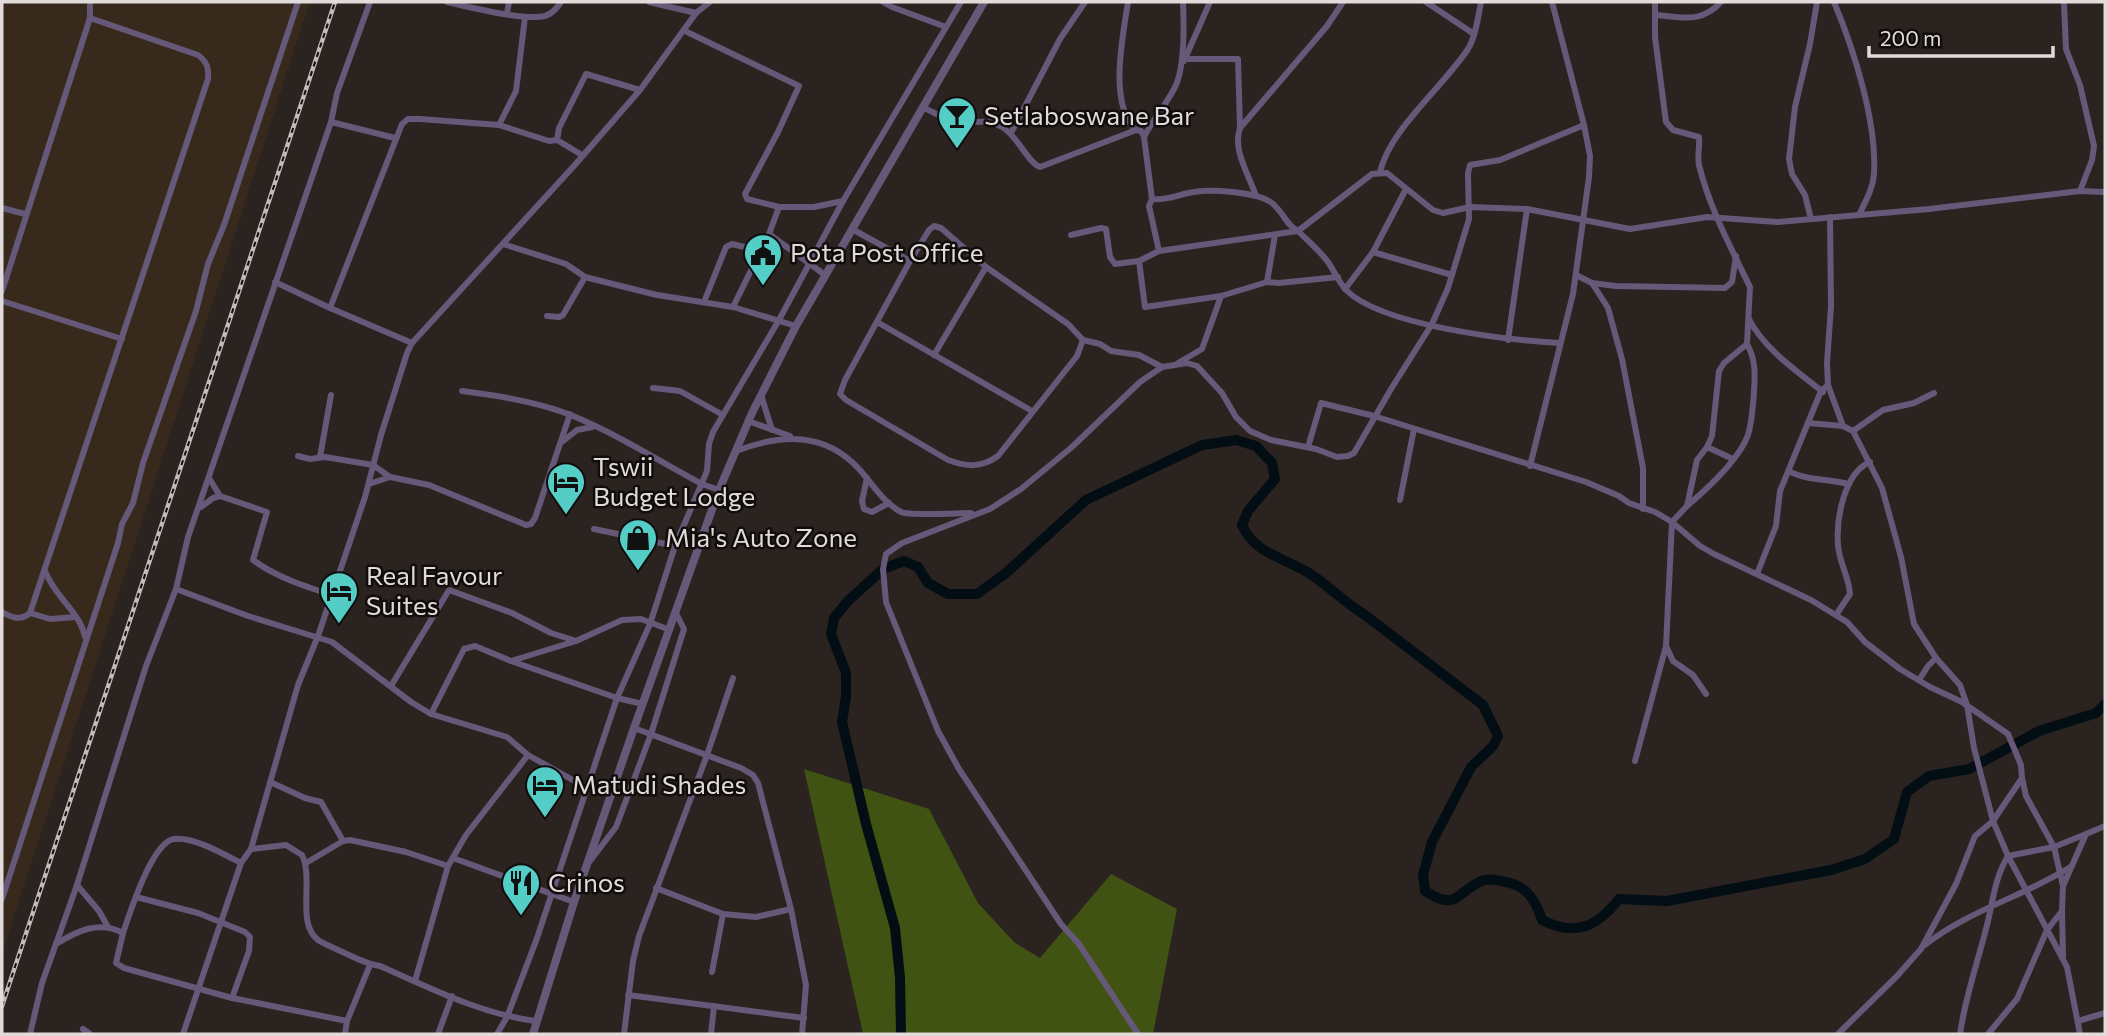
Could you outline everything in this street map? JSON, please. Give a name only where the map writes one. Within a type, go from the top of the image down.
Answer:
[{"type":"street","points":[[2,291],[90,18],[90,2]]},
{"type":"street","points":[[2,899],[122,524],[133,503],[143,463],[196,311],[208,264],[224,225],[298,2]]},
{"type":"street","points":[[30,1034],[42,983],[77,885],[146,666],[176,589],[188,537],[370,2]]},
{"type":"street","points":[[447,2],[525,17],[545,16],[557,9],[561,2]]},
{"type":"street","points":[[507,13],[509,2]]},
{"type":"street","points":[[649,2],[696,13]]},
{"type":"street","points":[[183,1034],[242,863],[251,849],[298,685],[332,595],[369,484],[402,364],[412,344],[640,90],[696,13],[710,2]]},
{"type":"street","points":[[883,2],[946,27]]},
{"type":"street","points":[[497,1034],[507,1017],[536,941],[617,698],[650,624],[675,546],[702,484],[709,463],[711,437],[779,320],[843,201],[961,2]]},
{"type":"street","points":[[533,1034],[574,902],[634,728],[719,490],[748,421],[796,326],[984,2]]},
{"type":"street","points":[[1011,133],[1060,39],[1085,2]]},
{"type":"street","points":[[1128,2],[1120,52],[1121,91],[1128,122],[1141,131],[1144,137],[1152,199],[1150,206],[1159,251]]},
{"type":"street","points":[[1181,71],[1183,2]]},
{"type":"street","points":[[1144,137],[1176,86],[1210,2]]},
{"type":"street","points":[[1256,196],[1237,147],[1236,137],[1240,128],[1327,26],[1343,2]]},
{"type":"street","points":[[1426,2],[1474,34]]},
{"type":"street","points":[[1380,172],[1383,158],[1469,47],[1481,2]]},
{"type":"street","points":[[1530,466],[1576,275],[1590,156],[1552,2]]},
{"type":"street","points":[[1635,761],[1666,646],[1672,522],[1740,450],[1748,435],[1753,407],[1755,367],[1747,344],[1750,287],[1717,218],[1698,162],[1699,137],[1673,130],[1666,122],[1655,37],[1655,2]]},
{"type":"street","points":[[1655,15],[1704,17],[1721,2]]},
{"type":"street","points":[[1811,219],[1805,195],[1792,174],[1789,159],[1795,107],[1816,2]]},
{"type":"street","points":[[1834,2],[1849,37],[1856,64],[1872,150],[1874,174],[1859,215]]},
{"type":"street","points":[[2064,2],[2066,48],[2080,85],[2094,146],[2092,160],[2080,191]]},
{"type":"street","points":[[499,125],[516,91],[525,17]]},
{"type":"street","points":[[2,612],[10,618],[18,618],[25,617],[30,612],[209,70],[198,55],[90,18]]},
{"type":"street","points":[[685,31],[799,86],[745,194],[747,199],[779,207],[814,207],[843,201]]},
{"type":"street","points":[[1185,59],[1238,59],[1240,128]]},
{"type":"street","points":[[557,140],[559,128],[586,74],[640,90]]},
{"type":"street","points":[[922,107],[953,121],[991,122],[1001,125],[1026,150],[1033,163],[1040,167],[1136,130]]},
{"type":"street","points":[[330,308],[361,233],[395,138],[402,124],[408,119],[499,125],[557,140],[582,155]]},
{"type":"street","points":[[331,122],[395,138]]},
{"type":"street","points":[[1138,1034],[1079,944],[1061,924],[959,769],[939,731],[886,601],[883,564],[889,551],[990,509],[1021,489],[1072,447],[1140,382],[1162,367],[1176,364],[1197,366],[1222,393],[1236,417],[1250,431],[1337,457],[1348,456],[1359,446],[1374,416],[1432,324],[1466,234],[1470,207],[1470,165],[1500,160],[1584,125]]},
{"type":"street","points":[[1071,235],[1106,229],[1110,257],[1115,264],[1139,261],[1159,251],[1298,231],[1372,174],[1380,172],[1387,173],[1433,209],[1443,213],[1470,207],[1527,209],[1630,229],[1694,219],[1777,222],[1929,209],[2080,191],[2105,192]]},
{"type":"street","points":[[1345,289],[1373,252],[1406,189]]},
{"type":"street","points":[[1152,199],[1172,198],[1196,191],[1256,196],[1271,202],[1280,210],[1292,228],[1326,259],[1345,289],[1363,303],[1384,312],[1508,340],[1559,343]]},
{"type":"street","points":[[733,307],[769,234],[779,207]]},
{"type":"street","points":[[2,208],[25,214]]},
{"type":"street","points":[[1508,340],[1527,209]]},
{"type":"street","points":[[1830,217],[1828,385],[1843,426]]},
{"type":"street","points":[[1083,340],[1077,356],[998,456],[990,462],[965,466],[948,460],[846,400],[841,394],[845,380],[910,261],[934,226],[941,228],[986,267],[1068,324],[1083,340],[1100,344],[1111,351],[1139,355],[1162,367]]},
{"type":"street","points":[[852,229],[910,261]]},
{"type":"street","points":[[769,234],[825,275]]},
{"type":"street","points":[[1267,282],[1275,235]]},
{"type":"street","points":[[503,244],[566,264],[585,277],[657,295],[733,307],[796,326]]},
{"type":"street","points":[[704,302],[726,247],[732,244],[761,250]]},
{"type":"street","points":[[1373,252],[1452,275]]},
{"type":"street","points":[[1576,275],[1592,283],[1616,286],[1725,288],[1732,282],[1736,256]]},
{"type":"street","points":[[1139,261],[1145,307],[1221,296],[1267,282],[1338,277]]},
{"type":"street","points":[[934,355],[986,267]]},
{"type":"street","points":[[547,316],[563,315],[585,277]]},
{"type":"street","points":[[275,282],[412,344]]},
{"type":"street","points":[[1592,283],[1608,308],[1622,359],[1643,468],[1643,509]]},
{"type":"street","points":[[1176,364],[1202,349],[1221,296]]},
{"type":"street","points":[[2,301],[122,340]]},
{"type":"street","points":[[1749,317],[1755,331],[1765,342],[1821,391],[1834,398]]},
{"type":"street","points":[[877,322],[1032,411]]},
{"type":"street","points":[[1687,506],[1697,460],[1712,436],[1719,371],[1724,363],[1747,344]]},
{"type":"street","points":[[1757,574],[1776,526],[1777,500],[1821,391],[1828,385]]},
{"type":"street","points":[[653,388],[680,391],[723,415]]},
{"type":"street","points":[[462,391],[570,414],[702,484],[719,490]]},
{"type":"street","points":[[1853,431],[1883,410],[1914,402],[1934,393]]},
{"type":"street","points":[[761,394],[772,430]]},
{"type":"street","points":[[320,457],[331,395]]},
{"type":"street","points":[[1308,447],[1321,402],[1578,479],[1672,522],[1700,546],[1811,600],[1836,615],[1865,642],[1919,680],[1967,705],[2008,734],[2021,765],[2026,796],[2054,847],[2063,886],[2063,958],[2080,1034]]},
{"type":"street","points":[[298,456],[373,465],[390,477],[429,485],[526,525],[535,519],[570,414]]},
{"type":"street","points":[[748,421],[835,450],[851,461],[889,503],[905,513],[976,513]]},
{"type":"street","points":[[1808,423],[1843,426],[1853,431],[1870,462],[1890,511],[1914,624],[1936,658],[1960,685],[1993,821],[2008,856],[2063,958]]},
{"type":"street","points":[[560,444],[577,430],[598,427]]},
{"type":"street","points":[[1400,500],[1414,429]]},
{"type":"street","points":[[736,451],[755,444],[796,437]]},
{"type":"street","points":[[1707,447],[1733,459]]},
{"type":"street","points":[[1836,615],[1850,594],[1838,544],[1848,484],[1856,470],[1870,462]]},
{"type":"street","points":[[1788,471],[1795,475],[1848,484]]},
{"type":"street","points":[[369,484],[390,477]]},
{"type":"street","points":[[209,478],[220,496]]},
{"type":"street","points":[[867,478],[862,501],[864,509],[872,512],[889,503]]},
{"type":"street","points":[[199,508],[220,496],[267,512],[253,560],[268,571],[299,585],[332,595]]},
{"type":"street","points":[[594,529],[675,546]]},
{"type":"street","points":[[45,571],[54,591],[83,627],[86,639]]},
{"type":"street","points":[[176,589],[248,616],[318,636],[343,649],[411,702],[431,714],[507,737],[528,755],[587,788]]},
{"type":"street","points":[[391,686],[449,590],[512,613],[551,633],[576,641]]},
{"type":"street","points":[[30,612],[50,619],[75,617]]},
{"type":"street","points":[[587,865],[617,827],[651,734],[684,629],[676,612]]},
{"type":"street","points":[[511,661],[576,641],[622,620],[641,619],[670,629]]},
{"type":"street","points":[[431,714],[464,649],[475,646],[617,698],[643,704]]},
{"type":"street","points":[[1666,646],[1673,661],[1693,675],[1706,694]]},
{"type":"street","points":[[1919,680],[1936,658]]},
{"type":"street","points":[[624,1034],[639,936],[733,678]]},
{"type":"street","points":[[634,728],[748,772],[758,783],[791,909],[806,985],[802,1034]]},
{"type":"street","points":[[415,981],[448,866],[466,835],[528,755]]},
{"type":"street","points":[[1921,949],[1956,884],[1975,836],[1993,821],[2022,778]]},
{"type":"street","points":[[270,782],[305,798],[321,802],[343,841]]},
{"type":"street","points":[[2008,856],[2054,847],[2105,827]]},
{"type":"street","points":[[2063,886],[2087,834]]},
{"type":"street","points":[[242,863],[196,843],[174,839],[166,842],[136,897],[116,963],[124,968],[232,998],[347,1021]]},
{"type":"street","points":[[306,863],[343,841],[362,842],[406,852],[448,866]]},
{"type":"street","points":[[251,849],[286,845],[302,855],[308,875],[309,928],[319,941],[370,965],[380,966],[507,1017],[535,1021]]},
{"type":"street","points":[[1960,1034],[1966,995],[1984,937],[1997,878],[2008,856]]},
{"type":"street","points":[[453,858],[574,902]]},
{"type":"street","points":[[1838,1034],[1921,949],[1958,923],[2073,866]]},
{"type":"street","points":[[77,885],[99,911],[108,928]]},
{"type":"street","points":[[656,888],[723,914],[756,917],[791,909]]},
{"type":"street","points":[[136,897],[198,913],[245,932],[250,937],[251,942],[232,998]]},
{"type":"street","points":[[1988,1034],[2017,999],[2047,930],[2062,911]]},
{"type":"street","points":[[712,972],[723,914]]},
{"type":"street","points":[[56,944],[79,930],[108,928],[123,933]]},
{"type":"street","points":[[345,1034],[347,1021],[370,965]]},
{"type":"street","points":[[628,995],[804,1018]]},
{"type":"street","points":[[438,1034],[452,996]]},
{"type":"street","points":[[711,1034],[714,1006]]},
{"type":"street","points":[[2078,1021],[2105,1013]]},
{"type":"street","points":[[83,1029],[90,1034]]},
{"type":"shaded area","points":[[2,2],[310,2],[2,954]]},
{"type":"green space","points":[[804,769],[929,809],[978,903],[1015,943],[1040,958],[1111,874],[1177,909],[1153,1034],[863,1034]]},
{"type":"waterway","points":[[901,1034],[900,978],[895,928],[866,824],[842,722],[846,673],[831,634],[834,618],[848,601],[883,569],[904,561],[918,567],[928,583],[948,594],[977,594],[1006,573],[1086,500],[1202,445],[1236,440],[1256,446],[1272,463],[1275,479],[1248,511],[1242,525],[1255,543],[1263,550],[1312,575],[1483,705],[1498,736],[1493,746],[1471,767],[1432,842],[1423,875],[1425,891],[1445,900],[1457,898],[1484,880],[1509,883],[1528,893],[1542,920],[1565,928],[1575,928],[1594,922],[1619,899],[1667,901],[1831,870],[1865,859],[1894,839],[1907,792],[1929,776],[1969,769],[2039,731],[2096,713],[2105,704]]},
{"type":"railway","points":[[2,1006],[335,2]]},
{"type":"place","name":"Setlaboswane Bar","points":[[957,150]]},
{"type":"place","name":"Pota Post Office","points":[[763,287]]},
{"type":"place","name":"Tswii Budget Lodge","points":[[566,516]]},
{"type":"place","name":"Mia's Auto Zone","points":[[638,572]]},
{"type":"place","name":"Real Favour Suites","points":[[339,625]]},
{"type":"place","name":"Matudi Shades","points":[[545,819]]},
{"type":"place","name":"Crinos","points":[[521,917]]}]
